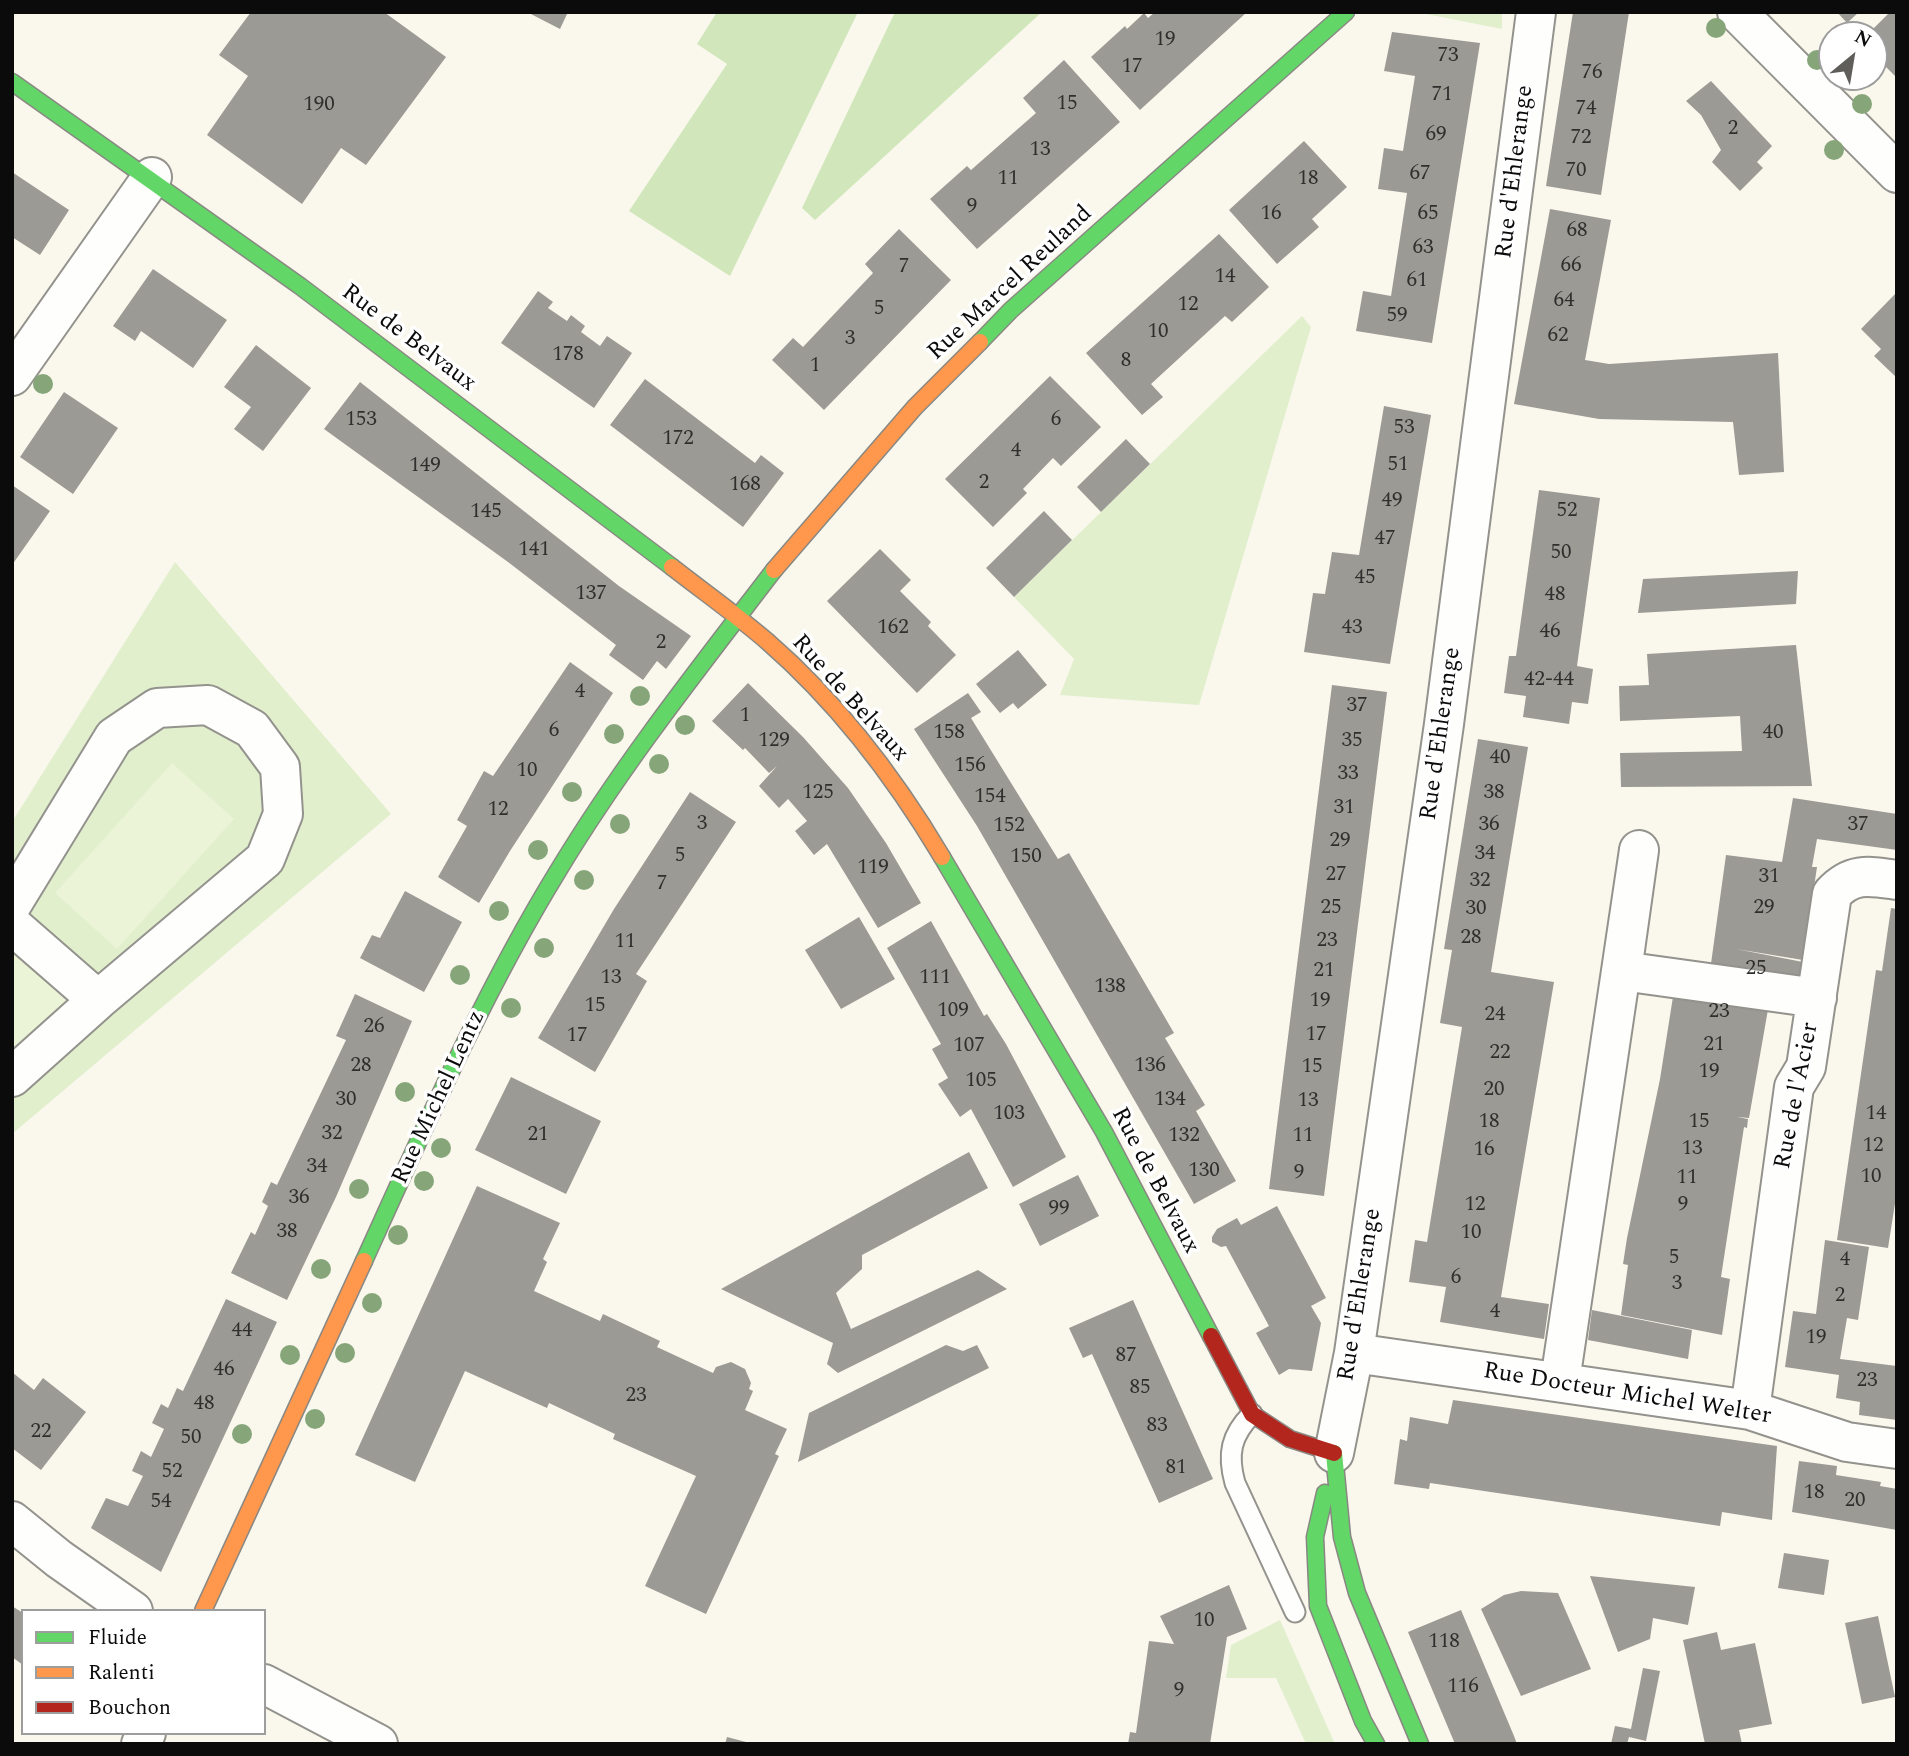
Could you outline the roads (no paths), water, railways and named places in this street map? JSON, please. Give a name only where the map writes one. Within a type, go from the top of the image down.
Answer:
[{"type":"street","name":"Rue Marcel Reuland","points":[[737,618],[791,548],[915,407],[1012,310],[1346,12]]},
{"type":"street","name":"Rue d'Ehlerange","points":[[1334,1453],[1354,1353],[1444,724],[1536,12]]},
{"type":"street","points":[[1737,12],[1897,173]]},
{"type":"street","name":"Rue de Belvaux","points":[[12,82],[152,177],[388,351],[768,642],[820,692],[873,753],[931,839],[1104,1132],[1252,1413],[1275,1434],[1304,1446],[1334,1453]]},
{"type":"street","points":[[12,376],[152,177]]},
{"type":"street","name":"Rue Michel Lentz","points":[[204,1609],[470,1030],[557,872],[644,739],[737,618]]},
{"type":"street","points":[[12,904],[114,737],[157,708],[208,705],[252,729],[280,767],[283,814],[265,859],[98,1000],[12,1077]]},
{"type":"street","points":[[1560,1381],[1639,850],[1622,971],[1817,998]]},
{"type":"street","name":"Rue de l'Acier","points":[[1750,1410],[1794,1087],[1806,1067],[1832,894],[1844,880],[1870,876],[1897,880]]},
{"type":"street","points":[[12,925],[98,1000]]},
{"type":"street","name":"Rue Docteur Michel Welter","points":[[1354,1353],[1750,1410],[1847,1442],[1897,1448]]},
{"type":"street","points":[[1334,1453],[1315,1537],[1318,1606],[1363,1721],[1376,1744]]},
{"type":"street","points":[[1334,1453],[1342,1537],[1357,1594],[1420,1744]]},
{"type":"street","points":[[12,1521],[59,1559],[130,1609]]},
{"type":"street","points":[[266,1685],[378,1744]]},
{"type":"lane","points":[[1252,1413],[1239,1427],[1231,1444],[1229,1464],[1235,1483],[1295,1612]]}]
